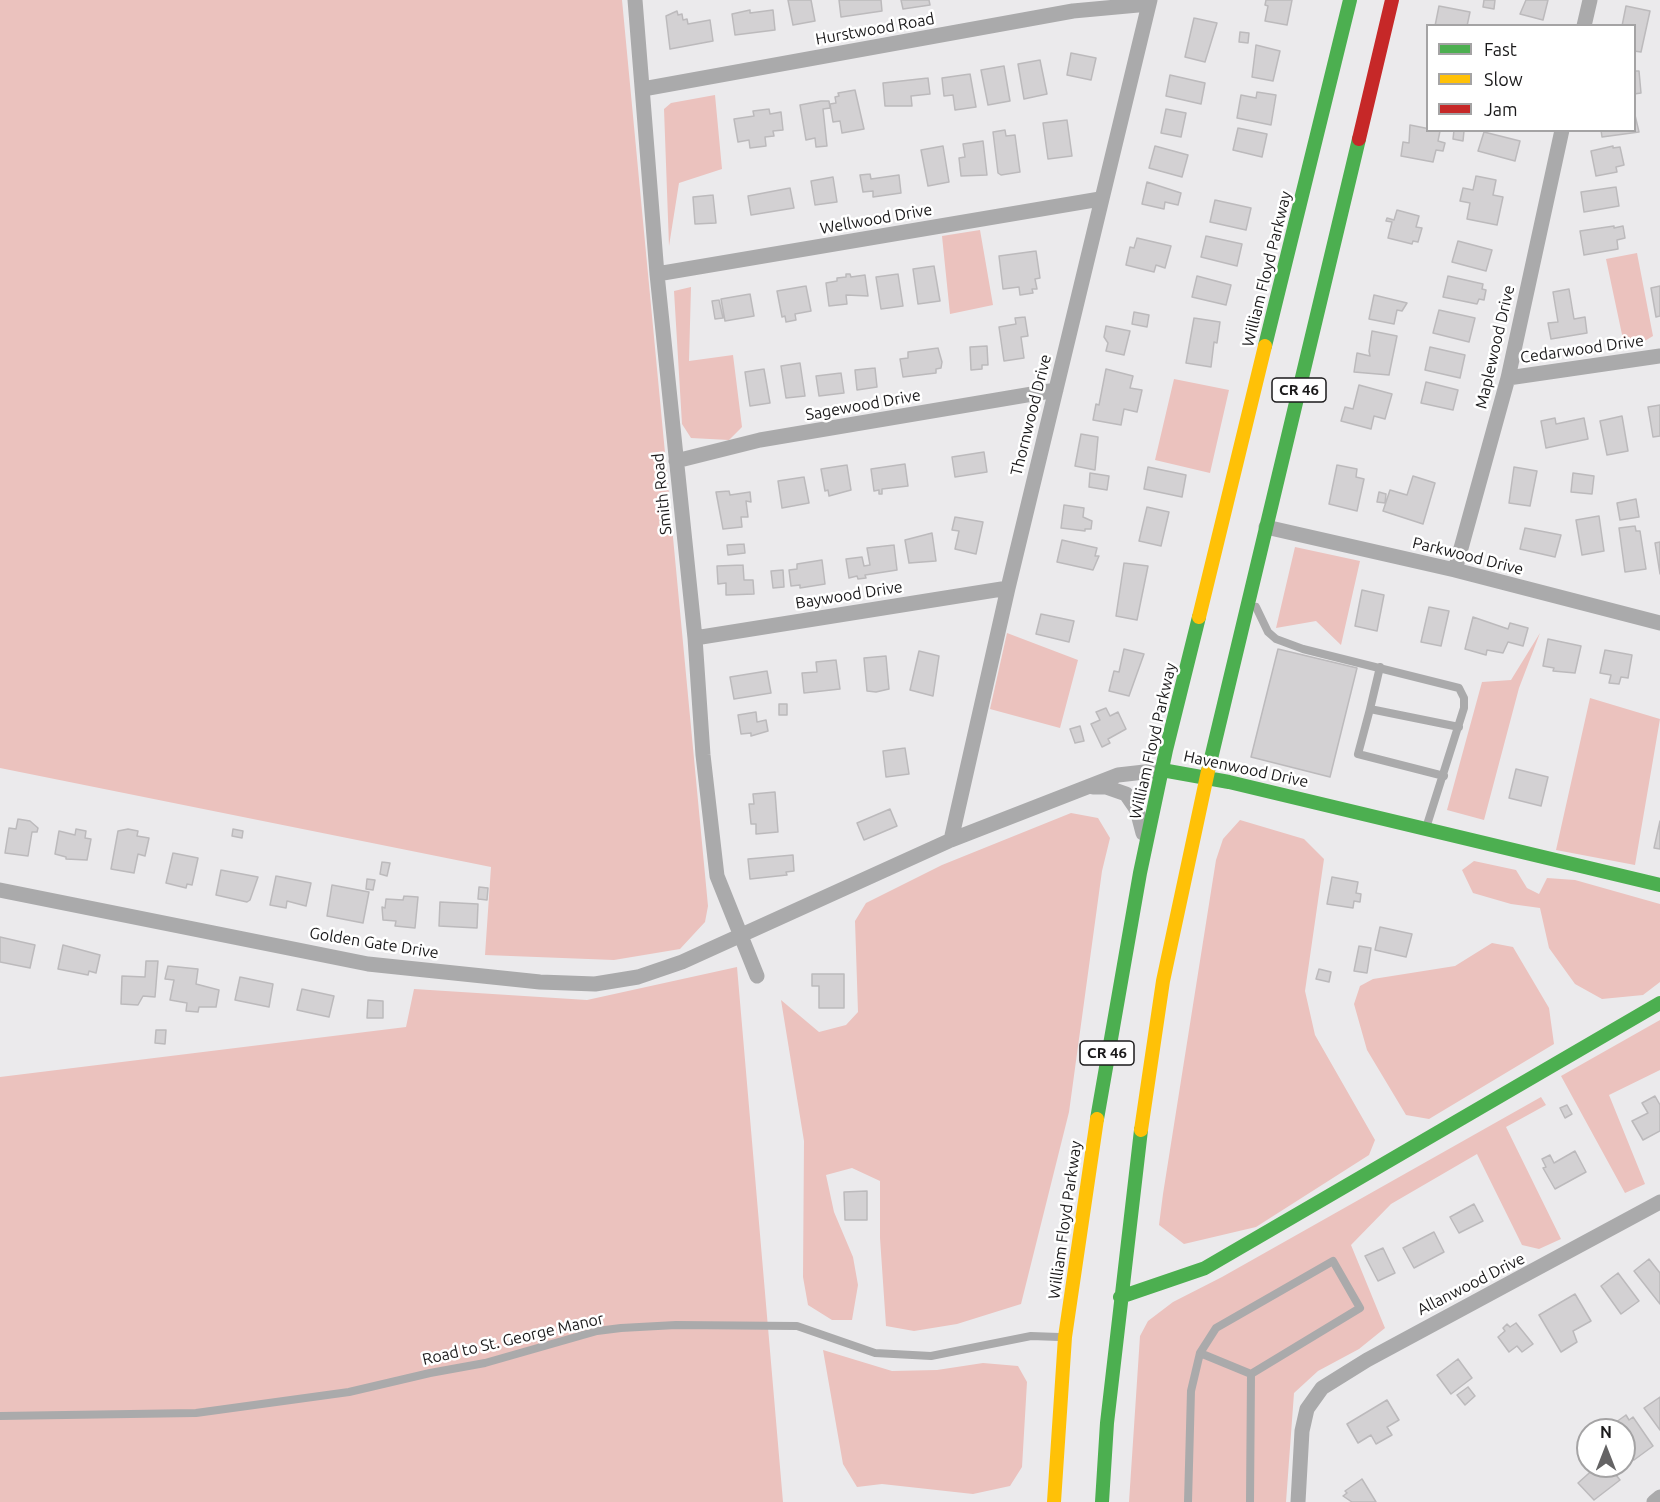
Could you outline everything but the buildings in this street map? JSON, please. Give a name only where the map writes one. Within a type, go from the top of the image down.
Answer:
[{"type":"main road","name":"William Floyd Parkway","points":[[1053,1502],[1065,1337],[1102,1081],[1145,850],[1162,770],[1350,0]]},
{"type":"main road","name":"CR 46","points":[[1102,1502],[1120,1297],[1146,1084],[1180,895],[1392,0]]},
{"type":"main road","name":"Havenwood Drive","points":[[1162,770],[1207,777],[1660,885]]},
{"type":"main road","points":[[1120,1297],[1205,1268],[1660,1003]]},
{"type":"street","name":"Smith Road","points":[[635,0],[644,89],[657,274],[695,638],[703,755],[717,876],[757,976]]},
{"type":"street","points":[[1584,24],[1590,0]]},
{"type":"street","name":"Hurstwood Road","points":[[644,89],[1073,11],[1149,2]]},
{"type":"street","name":"Thornwood Drive","points":[[951,840],[1008,588],[1149,2]]},
{"type":"street","name":"Maplewood Drive","points":[[1455,570],[1508,378],[1562,132]]},
{"type":"street","name":"Wellwood Drive","points":[[657,274],[1100,199]]},
{"type":"street","name":"Cedarwood Drive","points":[[1508,378],[1660,356]]},
{"type":"street","name":"Sagewood Drive","points":[[676,461],[760,440],[1056,390]]},
{"type":"street","name":"Parkwood Drive","points":[[1266,527],[1455,570],[1660,623]]},
{"type":"street","name":"Baywood Drive","points":[[695,638],[1008,588]]},
{"type":"street","name":"Havenwood Drive","points":[[740,936],[951,840],[1118,775],[1162,770]]},
{"type":"street","points":[[1087,787],[1117,789],[1133,801],[1142,828],[1145,850]]},
{"type":"street","name":"Golden Gate Drive","points":[[0,890],[368,963],[540,982],[595,984],[638,978],[682,962],[740,936]]},
{"type":"street","name":"Allanwood Drive","points":[[1298,1502],[1302,1431],[1307,1409],[1322,1388],[1367,1360],[1660,1202]]},
{"type":"street","points":[[1654,1502],[1660,1497]]},
{"type":"lane","points":[[1251,593],[1268,632],[1276,639],[1303,649],[1459,688],[1464,698],[1464,708],[1426,830]]},
{"type":"lane","points":[[1380,667],[1358,754],[1444,776]]},
{"type":"lane","points":[[1370,710],[1459,728]]},
{"type":"lane","points":[[1188,1502],[1191,1390],[1200,1353],[1216,1328],[1334,1261],[1360,1308],[1251,1374]]},
{"type":"lane","name":"Road to St. George Manor","points":[[0,1416],[196,1413],[349,1392],[485,1363],[597,1331],[621,1329],[676,1325],[797,1326],[875,1353],[931,1356],[1031,1336],[1065,1337]]},
{"type":"lane","points":[[1200,1353],[1251,1374]]},
{"type":"lane","points":[[1250,1502],[1251,1374]]},
{"type":"shaded area","points":[[0,0],[622,0],[708,906],[705,922],[680,949],[614,960],[485,955],[491,867],[0,768]]},
{"type":"shaded area","points":[[715,95],[722,169],[679,183],[669,246],[664,109],[671,103]]},
{"type":"shaded area","points":[[980,230],[993,305],[950,314],[942,236]]},
{"type":"shaded area","points":[[1637,253],[1653,336],[1638,345],[1624,344],[1606,259]]},
{"type":"shaded area","points":[[691,287],[689,361],[733,355],[742,427],[729,440],[691,438],[682,424],[674,291]]},
{"type":"shaded area","points":[[1174,379],[1229,390],[1210,473],[1155,460]]},
{"type":"shaded area","points":[[1295,547],[1360,561],[1341,645],[1316,621],[1276,628]]},
{"type":"shaded area","points":[[1007,633],[1078,660],[1060,728],[990,709]]},
{"type":"shaded area","points":[[1540,633],[1519,688],[1484,820],[1447,810],[1482,682],[1511,680]]},
{"type":"shaded area","points":[[1590,698],[1660,719],[1635,865],[1556,850]]},
{"type":"shaded area","points":[[1071,813],[1098,818],[1110,838],[1102,871],[1069,1112],[1021,1304],[957,1324],[914,1331],[886,1326],[880,1238],[880,1181],[852,1168],[826,1175],[834,1212],[853,1257],[858,1285],[852,1320],[832,1320],[808,1305],[803,1277],[804,1141],[781,1000],[819,1032],[846,1025],[858,1012],[855,921],[866,903],[942,865]]},
{"type":"shaded area","points":[[1240,820],[1304,839],[1324,859],[1305,991],[1315,1035],[1375,1140],[1369,1155],[1256,1227],[1184,1244],[1159,1225],[1163,1194],[1216,860],[1223,839]]},
{"type":"shaded area","points":[[1474,861],[1516,870],[1527,888],[1539,894],[1547,878],[1575,880],[1660,904],[1660,982],[1643,995],[1602,999],[1575,984],[1549,948],[1540,908],[1511,904],[1473,893],[1462,870]]},
{"type":"shaded area","points":[[1492,943],[1513,947],[1549,1008],[1554,1044],[1429,1119],[1406,1115],[1367,1050],[1354,1004],[1360,986],[1373,979],[1455,966]]},
{"type":"shaded area","points":[[737,967],[783,1502],[0,1502],[0,1077],[406,1027],[414,989],[587,1000]]},
{"type":"shaded area","points":[[1660,1020],[1660,1070],[1609,1095],[1645,1184],[1625,1193],[1561,1076]]},
{"type":"shaded area","points":[[1541,1097],[1546,1105],[1506,1127],[1561,1239],[1539,1249],[1522,1245],[1477,1154],[1391,1204],[1351,1245],[1385,1328],[1359,1349],[1318,1371],[1294,1393],[1286,1502],[1129,1502],[1140,1336],[1148,1321],[1173,1302],[1222,1277]]},
{"type":"shaded area","points":[[823,1350],[892,1371],[937,1370],[983,1363],[1018,1366],[1027,1382],[1022,1467],[1010,1486],[973,1494],[882,1484],[857,1487],[843,1464]]},
{"type":"traffic: fast","points":[[1265,346],[1350,0]]},
{"type":"traffic: fast","points":[[1208,771],[1359,139]]},
{"type":"traffic: fast","points":[[1097,1119],[1140,873],[1166,750],[1199,617]]},
{"type":"traffic: fast","points":[[1162,770],[1229,782],[1660,885]]},
{"type":"traffic: fast","points":[[1120,1297],[1205,1268],[1660,1003]]},
{"type":"traffic: fast","points":[[1102,1502],[1107,1423],[1141,1130]]},
{"type":"traffic: slow","points":[[1199,617],[1265,346]]},
{"type":"traffic: slow","points":[[1141,1130],[1163,981],[1208,771]]},
{"type":"traffic: slow","points":[[1054,1502],[1065,1337],[1097,1119]]},
{"type":"traffic: jam","points":[[1359,139],[1392,0]]}]
